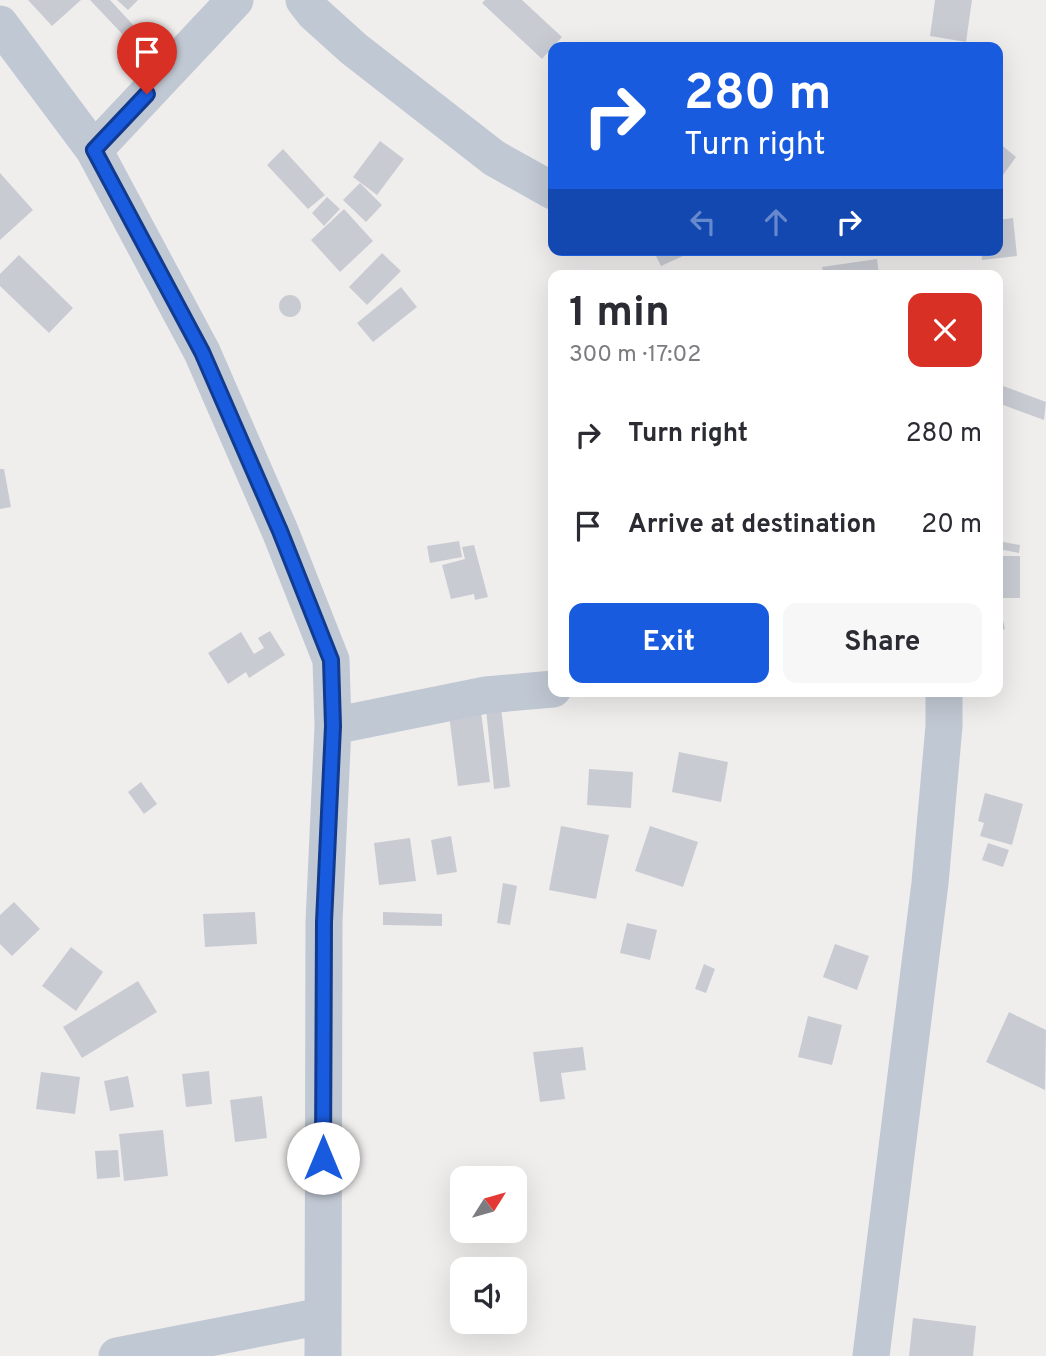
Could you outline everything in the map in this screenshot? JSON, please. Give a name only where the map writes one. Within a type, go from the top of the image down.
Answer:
[{"type":"street","points":[[94,150],[235,0]]},
{"type":"street","points":[[303,0],[354,49],[494,158],[548,188]]},
{"type":"street","points":[[0,24],[94,150],[202,352],[280,531],[331,660],[333,726],[324,922],[323,1356]]},
{"type":"street","points":[[333,726],[486,695],[548,689]]},
{"type":"street","points":[[871,1356],[930,883],[944,726],[944,697]]},
{"type":"street","points":[[117,1356],[322,1316]]},
{"type":"building","points":[[28,0],[81,0],[52,26]]},
{"type":"building","points":[[90,0],[110,0],[136,28],[126,38]]},
{"type":"building","points":[[117,0],[138,0],[128,10]]},
{"type":"building","points":[[485,0],[522,0],[562,37],[557,42],[548,42],[548,52],[542,59],[482,3]]},
{"type":"building","points":[[935,0],[972,0],[966,42],[930,36]]},
{"type":"building","points":[[380,141],[404,159],[377,195],[353,177]]},
{"type":"building","points":[[1003,146],[1016,157],[1003,175]]},
{"type":"building","points":[[283,149],[325,195],[308,209],[267,165]]},
{"type":"building","points":[[0,173],[33,210],[0,240]]},
{"type":"building","points":[[360,183],[382,205],[366,222],[343,200]]},
{"type":"building","points":[[327,197],[340,209],[324,226],[312,213]]},
{"type":"building","points":[[344,209],[373,241],[340,272],[311,240]]},
{"type":"building","points":[[1013,218],[1017,256],[982,260],[982,256],[1003,256],[1003,219]]},
{"type":"building","points":[[382,253],[401,271],[367,305],[349,287]]},
{"type":"building","points":[[19,255],[73,308],[49,333],[0,286],[0,274]]},
{"type":"building","points":[[656,256],[683,256],[661,266]]},
{"type":"building","points":[[877,259],[878,270],[823,270],[822,267]]},
{"type":"building","points":[[401,287],[417,307],[373,342],[357,323]]},
{"type":"building","points":[[290,295],[300,302],[301,306],[294,316],[290,317],[280,310],[279,306],[286,296]]},
{"type":"building","points":[[1003,386],[1046,402],[1044,420],[1003,405]]},
{"type":"building","points":[[0,469],[4,469],[11,507],[0,509]]},
{"type":"building","points":[[459,541],[462,557],[430,563],[427,546]]},
{"type":"building","points":[[1003,542],[1020,545],[1019,553],[1003,550]]},
{"type":"building","points":[[474,545],[488,597],[475,600],[474,594],[451,599],[442,565],[465,559],[462,547]]},
{"type":"building","points":[[1003,556],[1020,556],[1020,598],[1003,598]]},
{"type":"building","points":[[270,631],[285,655],[249,678],[246,672],[228,684],[208,653],[241,632],[254,654],[264,648],[258,638]]},
{"type":"building","points":[[480,704],[490,782],[458,786],[448,707]]},
{"type":"building","points":[[501,707],[510,787],[494,789],[486,709]]},
{"type":"building","points":[[679,752],[728,762],[721,802],[672,792]]},
{"type":"building","points":[[589,769],[633,772],[631,808],[587,805]]},
{"type":"building","points":[[141,782],[157,804],[144,814],[128,792]]},
{"type":"building","points":[[985,793],[1023,804],[1012,845],[980,836],[984,823],[978,821]]},
{"type":"building","points":[[561,826],[609,835],[596,899],[549,890]]},
{"type":"building","points":[[650,826],[698,842],[683,887],[635,871]]},
{"type":"building","points":[[451,836],[457,872],[437,875],[431,840]]},
{"type":"building","points":[[410,838],[416,881],[379,885],[374,843]]},
{"type":"building","points":[[988,843],[1009,850],[1003,867],[982,860]]},
{"type":"building","points":[[503,883],[517,886],[510,925],[497,923]]},
{"type":"building","points":[[14,902],[40,929],[12,956],[0,944],[0,915]]},
{"type":"building","points":[[255,912],[257,944],[205,947],[203,914]]},
{"type":"building","points":[[383,912],[442,914],[442,926],[383,925]]},
{"type":"building","points":[[627,923],[657,930],[650,960],[620,953]]},
{"type":"building","points":[[835,944],[869,956],[857,990],[823,977]]},
{"type":"building","points":[[71,947],[103,972],[76,1011],[42,986]]},
{"type":"building","points":[[704,964],[715,969],[706,993],[695,989]]},
{"type":"building","points":[[138,981],[157,1012],[82,1058],[63,1027]]},
{"type":"building","points":[[1009,1012],[1046,1030],[1045,1090],[986,1062]]},
{"type":"building","points":[[808,1016],[842,1025],[832,1065],[798,1057]]},
{"type":"building","points":[[583,1047],[586,1070],[561,1073],[565,1099],[540,1102],[533,1052]]},
{"type":"building","points":[[209,1071],[212,1104],[186,1107],[182,1074]]},
{"type":"building","points":[[41,1072],[80,1077],[75,1114],[36,1109]]},
{"type":"building","points":[[128,1076],[134,1107],[110,1111],[104,1081]]},
{"type":"building","points":[[262,1096],[267,1138],[235,1142],[230,1100]]},
{"type":"building","points":[[163,1130],[168,1176],[124,1181],[119,1134]]},
{"type":"building","points":[[118,1150],[120,1177],[97,1179],[95,1151]]},
{"type":"building","points":[[913,1318],[976,1326],[973,1356],[909,1356]]},
{"type":"route","points":[[147,94],[94,150],[202,352],[280,531],[331,660],[333,726],[324,922],[323,1158]]}]
